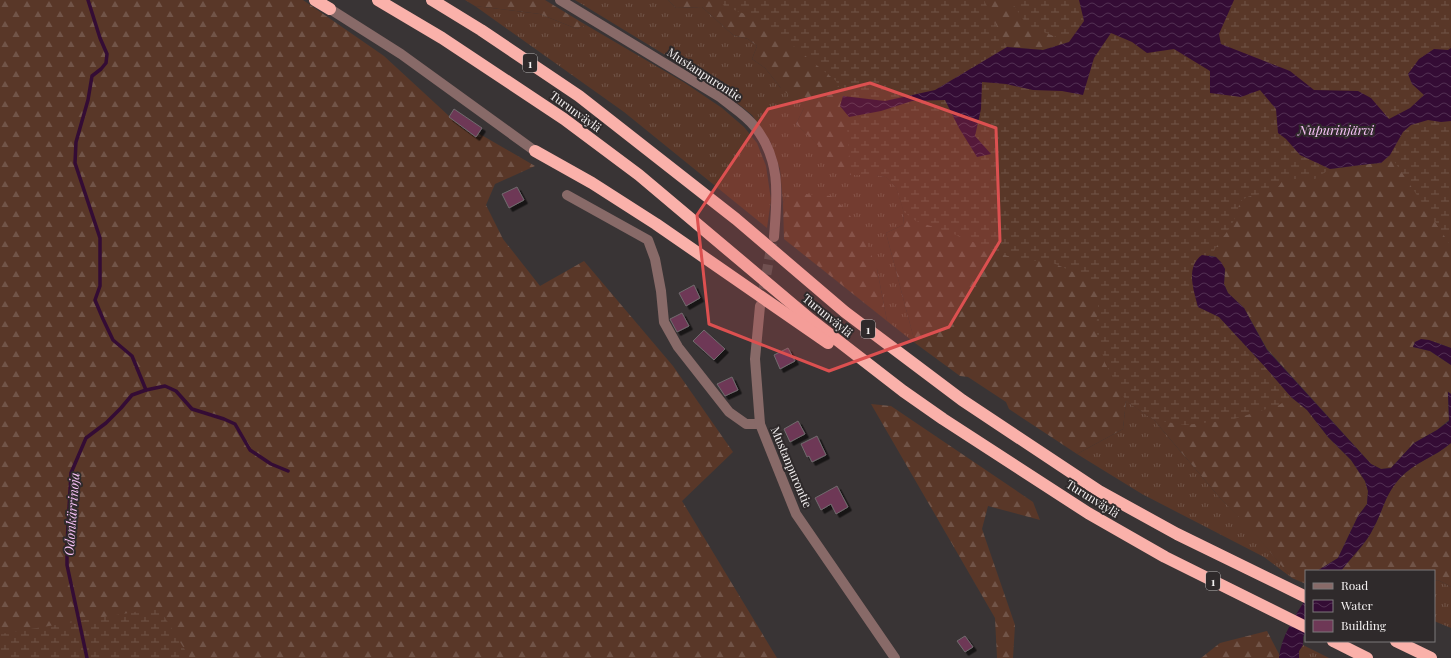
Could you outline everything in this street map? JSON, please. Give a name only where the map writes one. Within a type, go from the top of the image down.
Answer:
[{"type":"highway","points":[[315,0],[330,9]]},
{"type":"highway","name":"Turunväylä","points":[[378,0],[442,38],[564,119],[639,175],[810,319],[903,392],[1088,513],[1165,557],[1305,627]]},
{"type":"highway","name":"Turunväylä","points":[[432,0],[482,30],[579,96],[736,219],[845,312],[962,400],[1099,491],[1177,534],[1305,597]]},
{"type":"highway","points":[[443,0],[482,30]]},
{"type":"highway","points":[[536,151],[592,183],[668,232],[801,325],[903,392]]},
{"type":"highway","points":[[1398,642],[1431,658]]},
{"type":"highway","points":[[1338,643],[1367,658]]},
{"type":"street","name":"Mustanpurontie","points":[[560,0],[720,97],[741,113],[755,128],[769,149],[776,174],[777,193],[774,237]]},
{"type":"street","points":[[330,9],[400,54],[536,151]]},
{"type":"street","points":[[567,195],[648,240],[656,265],[661,291],[664,322],[678,347],[729,412],[746,424],[760,424]]},
{"type":"street","name":"Mustanpurontie","points":[[760,306],[755,359],[760,424],[796,514],[895,658]]},
{"type":"highlighted area","points":[[870,83],[996,128],[1000,241],[949,327],[829,371],[709,324],[697,215],[768,109]]},
{"type":"green space","points":[[0,0],[303,0],[384,56],[449,117],[461,125],[461,127],[476,137],[478,133],[535,166],[495,184],[486,205],[503,239],[540,286],[584,261],[673,366],[733,452],[682,501],[777,658],[0,658]]},
{"type":"green space","points":[[465,0],[545,0],[586,25],[577,29],[540,14],[475,6]]},
{"type":"green space","points":[[575,0],[668,0],[676,8],[702,7],[733,35],[748,39],[757,46],[752,59],[765,68],[780,87],[804,100],[804,108],[796,124],[851,175],[876,175],[886,177],[896,187],[904,212],[903,225],[886,233],[915,343],[887,321],[877,269],[787,195],[783,203],[780,169],[770,141],[752,115],[716,86]]},
{"type":"green space","points":[[668,0],[1079,0],[1069,42],[1043,50],[1007,47],[1330,169],[1375,164],[1451,121],[1451,348],[1424,340],[1415,342],[1413,347],[1430,351],[1451,365],[1451,394],[1448,392],[1449,420],[1437,430],[1414,443],[1391,468],[1381,469],[1371,464],[1267,349],[1244,308],[1228,293],[1224,284],[1225,269],[1216,257],[1209,255],[1192,278],[1198,307],[1219,317],[1291,397],[1307,410],[1328,437],[1351,460],[1365,481],[1368,491],[1367,504],[1358,516],[1338,558],[1319,570],[1305,570],[1305,584],[1292,578],[1249,527],[1220,498],[1154,420],[1126,401],[1123,429],[1077,454],[1009,409],[1006,402],[968,377],[960,376],[915,343],[886,233],[903,225],[904,212],[896,187],[886,177],[876,175],[851,175],[838,171],[817,144],[796,124],[804,108],[804,100],[792,98],[780,87],[765,68],[752,59],[757,46],[748,39],[733,35],[702,7],[676,8]]},
{"type":"green space","points":[[720,0],[984,0],[1007,47],[1043,50],[1068,42],[1027,25],[1010,0],[1451,0],[1451,246],[1390,155],[1381,163],[1330,169],[1315,179],[1284,179],[1277,188],[1271,192],[1254,195],[1245,199],[1240,202],[1233,222],[1217,245],[1212,256],[1209,255],[1192,278],[1198,307],[1219,317],[1291,397],[1279,405],[1231,420],[1185,425],[1154,420],[1126,401],[1105,363],[1096,330],[1100,284],[1051,262],[1015,259],[951,233],[916,221],[904,212],[896,187],[886,177],[876,175],[851,175],[847,128],[849,117],[840,106],[843,96],[836,81],[763,21],[724,6]]},
{"type":"green space","points":[[475,6],[540,14],[577,29],[586,25],[685,83],[722,108],[744,127],[757,143],[766,166],[771,200],[767,228],[624,112]]},
{"type":"green space","points":[[805,194],[831,196],[842,206],[861,229],[877,269],[887,321],[784,239],[783,203],[787,195]]},
{"type":"green space","points":[[1126,401],[1154,420],[1220,498],[1249,526],[1292,578],[1264,557],[1142,494],[1077,454],[1123,429]]},
{"type":"green space","points":[[871,404],[891,406],[1033,502],[1040,520],[988,506],[982,529],[1015,625],[1013,658],[997,658],[995,618]]},
{"type":"green space","points":[[1451,443],[1451,587],[1438,580],[1435,581],[1435,570],[1342,570],[1371,533],[1391,490],[1400,478],[1412,468]]},
{"type":"green space","points":[[1438,580],[1451,587],[1451,628],[1435,621],[1435,581]]},
{"type":"green space","points":[[159,608],[190,658],[0,658],[0,634]]},
{"type":"green space","points":[[1267,631],[1279,654],[1279,658],[1201,658],[1220,643]]},
{"type":"green space","points":[[1303,645],[1329,658],[1299,658],[1299,651]]},
{"type":"water","name":"Nupurinjärvi","points":[[1079,0],[1234,0],[1219,34],[1221,44],[1290,71],[1314,90],[1358,91],[1371,98],[1389,119],[1410,108],[1424,95],[1412,84],[1408,74],[1419,59],[1434,49],[1448,50],[1451,48],[1451,121],[1441,122],[1428,120],[1411,125],[1403,132],[1390,155],[1381,163],[1330,169],[1300,155],[1286,139],[1278,133],[1276,109],[1260,90],[1241,97],[1210,93],[1210,71],[1174,49],[1147,53],[1132,42],[1111,33],[1094,58],[1083,95],[1062,91],[1033,90],[1006,84],[982,82],[981,109],[975,136],[991,154],[977,157],[959,128],[945,100],[912,101],[881,111],[849,117],[840,106],[843,96],[885,101],[935,90],[1007,47],[1043,50],[1069,42],[1084,21]]},
{"type":"water","points":[[1202,255],[1216,257],[1221,262],[1225,269],[1224,284],[1228,293],[1244,308],[1267,350],[1371,464],[1381,469],[1391,468],[1414,443],[1437,430],[1449,421],[1448,392],[1451,394],[1451,443],[1406,472],[1400,478],[1388,496],[1371,533],[1342,570],[1319,570],[1338,558],[1358,516],[1367,504],[1368,491],[1365,481],[1351,460],[1328,437],[1307,410],[1291,397],[1219,317],[1198,307],[1192,280],[1192,273],[1197,260]]},
{"type":"water","points":[[1421,339],[1429,340],[1451,348],[1451,365],[1430,351],[1413,347],[1415,342]]},
{"type":"water","points":[[1305,600],[1305,633],[1303,637],[1303,645],[1299,651],[1299,658],[1279,658],[1280,650],[1293,620]]},
{"type":"building","points":[[454,109],[482,128],[476,137],[449,117]]},
{"type":"building","points":[[517,187],[524,200],[509,208],[502,194]]},
{"type":"building","points":[[694,285],[700,298],[686,306],[679,293]]},
{"type":"building","points":[[682,313],[689,326],[677,332],[670,319]]},
{"type":"building","points":[[704,330],[725,349],[714,360],[693,341]]},
{"type":"building","points":[[788,348],[795,361],[780,369],[774,355]]},
{"type":"building","points":[[732,377],[738,390],[725,396],[717,384]]},
{"type":"building","points":[[798,421],[805,434],[790,442],[784,429]]},
{"type":"building","points":[[817,436],[826,455],[812,462],[809,456],[807,457],[801,444]]},
{"type":"building","points":[[837,486],[848,507],[836,514],[831,504],[821,510],[815,498]]},
{"type":"building","points":[[965,636],[973,647],[965,652],[957,641]]},
{"type":"waterway","name":"Odonkärrinoja","points":[[88,0],[100,38],[107,54],[106,63],[92,76],[88,100],[76,142],[75,163],[100,238],[100,286],[95,300],[113,340],[132,356],[146,390]]},
{"type":"waterway","name":"Odonkärrinoja","points":[[87,658],[67,565],[71,473],[86,438],[106,423],[132,395],[165,386],[176,391],[192,409],[235,424],[250,450],[271,464],[288,471]]},
{"type":"tunnel","points":[[761,304],[772,243]]}]
